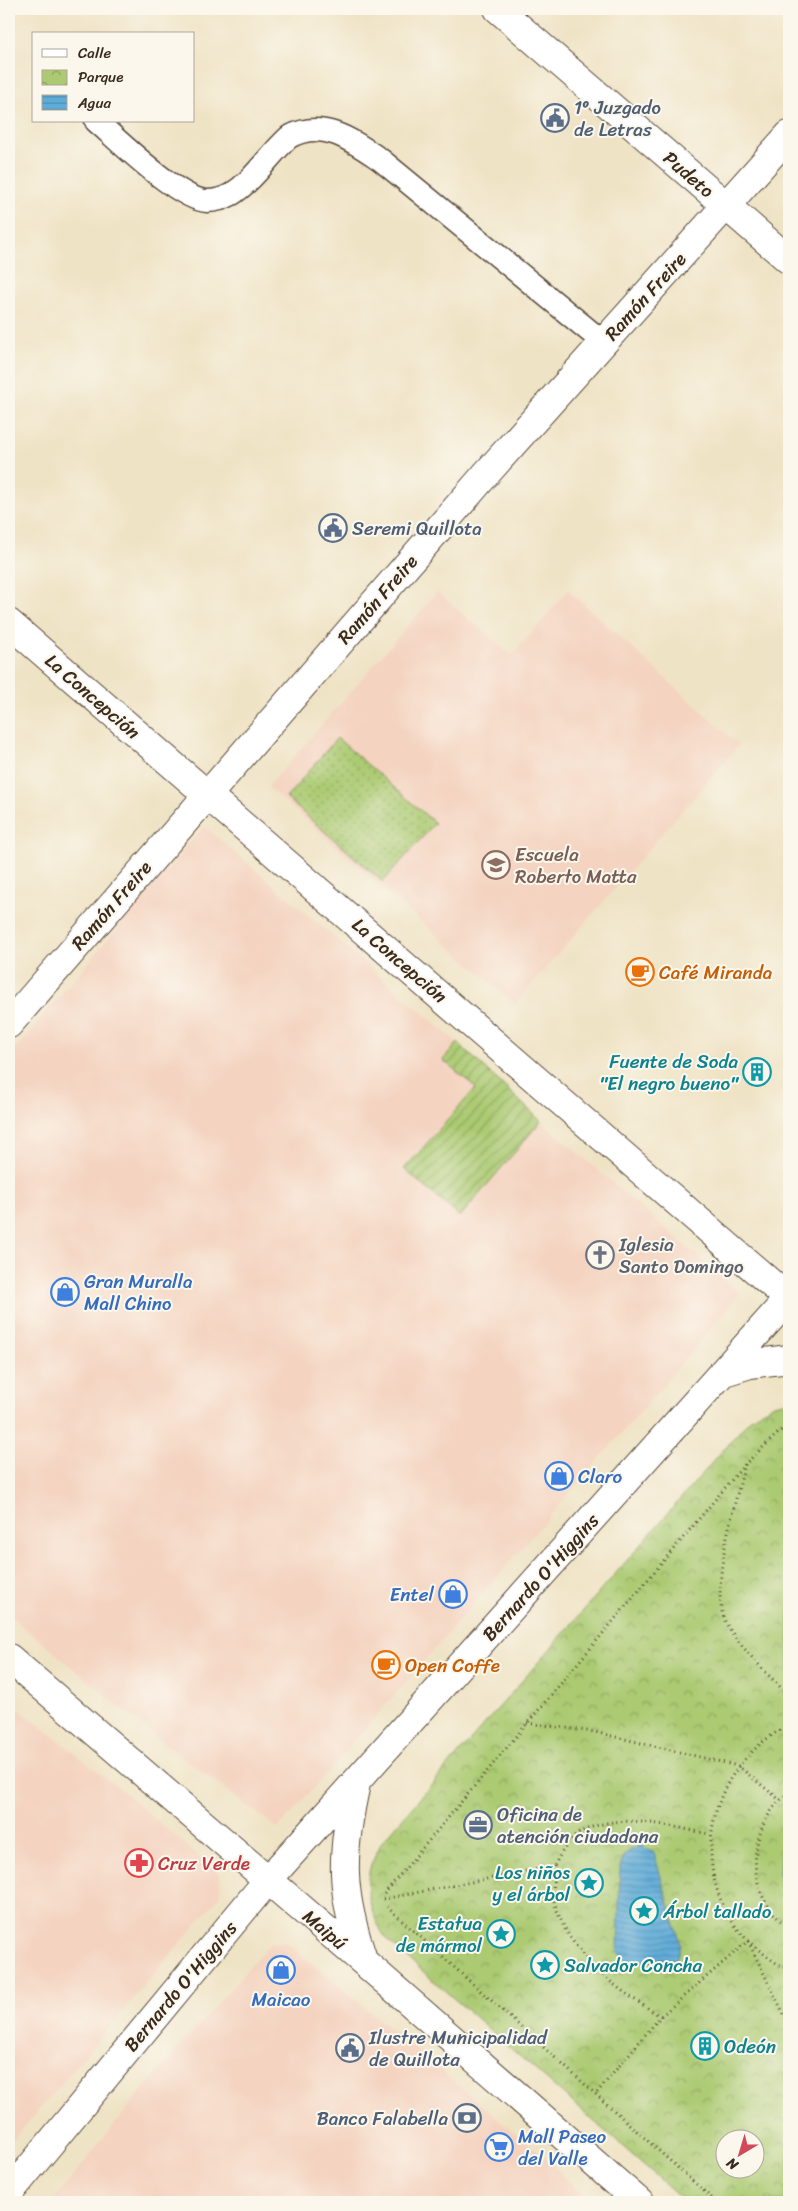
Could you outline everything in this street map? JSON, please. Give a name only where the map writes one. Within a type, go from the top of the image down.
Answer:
[{"type":"main road","name":"Pudeto","points":[[498,9],[789,260]]},
{"type":"main road","name":"Ramón Freire","points":[[9,1024],[486,474],[726,207],[789,134]]},
{"type":"main road","name":"La Concepción","points":[[9,624],[789,1298]]},
{"type":"main road","name":"Bernardo O'Higgins","points":[[9,2193],[267,1881],[789,1298]]},
{"type":"main road","points":[[724,1372],[750,1364],[789,1359]]},
{"type":"main road","name":"Maipú","points":[[9,1658],[365,1963],[639,2202]]},
{"type":"main road","points":[[356,1782],[348,1820],[344,1866],[353,1930],[365,1963]]},
{"type":"lane","points":[[97,122],[172,185],[189,196],[206,201],[221,199],[232,194],[289,137],[312,130],[330,130],[353,141],[381,160],[604,343]]},
{"type":"path","points":[[379,1900],[745,1464],[789,1422]]},
{"type":"path","points":[[745,1464],[725,1545],[720,1607],[726,1624],[747,1652],[789,1696]]},
{"type":"path","points":[[526,1723],[595,1732],[738,1766],[780,1800]]},
{"type":"path","points":[[789,1726],[758,1745],[738,1766],[719,1798],[710,1834],[712,1873],[724,1910],[748,1941],[789,2025]]},
{"type":"path","points":[[789,1793],[780,1800],[762,1826],[755,1856],[758,1887],[774,1914],[789,1928]]},
{"type":"path","points":[[661,2016],[629,1997],[600,1972],[566,1932],[554,1899],[554,1866],[563,1850],[582,1831],[610,1822],[643,1822],[710,1834]]},
{"type":"path","points":[[379,1900],[554,1866]]},
{"type":"path","points":[[379,1900],[716,2202]]},
{"type":"path","points":[[595,2095],[661,2016],[748,1941]]},
{"type":"path","points":[[748,1941],[782,1967],[789,1969]]},
{"type":"shaded area","name":"Escuela Roberto Matta","points":[[568,590],[739,745],[515,1004],[268,787],[437,592],[512,656]]},
{"type":"shaded area","points":[[204,826],[458,1043],[541,1121],[740,1293],[661,1388],[278,1829],[160,1740],[9,1615],[9,1056]]},
{"type":"shaded area","points":[[9,1701],[115,1785],[220,1874],[221,1895],[9,2145]]},
{"type":"shaded area","points":[[286,1942],[548,2160],[589,2202],[52,2202],[131,2104],[270,1943]]},
{"type":"green space","points":[[337,738],[435,823],[383,882],[286,798]]},
{"type":"green space","points":[[458,1043],[541,1121],[460,1217],[404,1169],[476,1088],[443,1060]]},
{"type":"green space","points":[[789,1401],[789,2202],[686,2202],[386,1939],[371,1907],[368,1881],[370,1869],[381,1843],[751,1418],[774,1404]]},
{"type":"water","points":[[789,1834],[789,1896],[781,1882],[780,1865],[783,1849]]},
{"type":"water","points":[[640,1845],[654,1853],[681,1945],[676,1959],[629,1963],[618,1953],[620,1867],[624,1855]]},
{"type":"place","name":"1º Juzgado de Letras","points":[[555,118]]},
{"type":"place","name":"Seremi Quillota","points":[[333,528]]},
{"type":"place","name":"Escuela Roberto Matta","points":[[496,865]]},
{"type":"place","name":"Café Miranda","points":[[640,972]]},
{"type":"place","name":"Fuente de Soda \"El negro bueno\"","points":[[757,1072]]},
{"type":"place","name":"Iglesia Santo Domingo","points":[[600,1255]]},
{"type":"place","name":"Gran Muralla Mall Chino","points":[[65,1292]]},
{"type":"place","name":"Claro","points":[[559,1476]]},
{"type":"place","name":"Entel","points":[[453,1594]]},
{"type":"place","name":"Open Coffe","points":[[386,1665]]},
{"type":"place","name":"Oficina de atención ciudadana","points":[[478,1825]]},
{"type":"place","name":"Cruz Verde","points":[[139,1863]]},
{"type":"place","name":"Los niños y el árbol","points":[[589,1883]]},
{"type":"place","name":"Árbol tallado","points":[[644,1911]]},
{"type":"place","name":"Estatua de mármol","points":[[501,1934]]},
{"type":"place","name":"Salvador Concha","points":[[545,1965]]},
{"type":"place","name":"Maicao","points":[[281,1970]]},
{"type":"place","name":"Odeón","points":[[705,2046]]},
{"type":"place","name":"Ilustre Municipalidad de Quillota","points":[[350,2048]]},
{"type":"place","name":"Banco Falabella","points":[[467,2118]]},
{"type":"place","name":"Mall Paseo del Valle","points":[[499,2147]]}]
